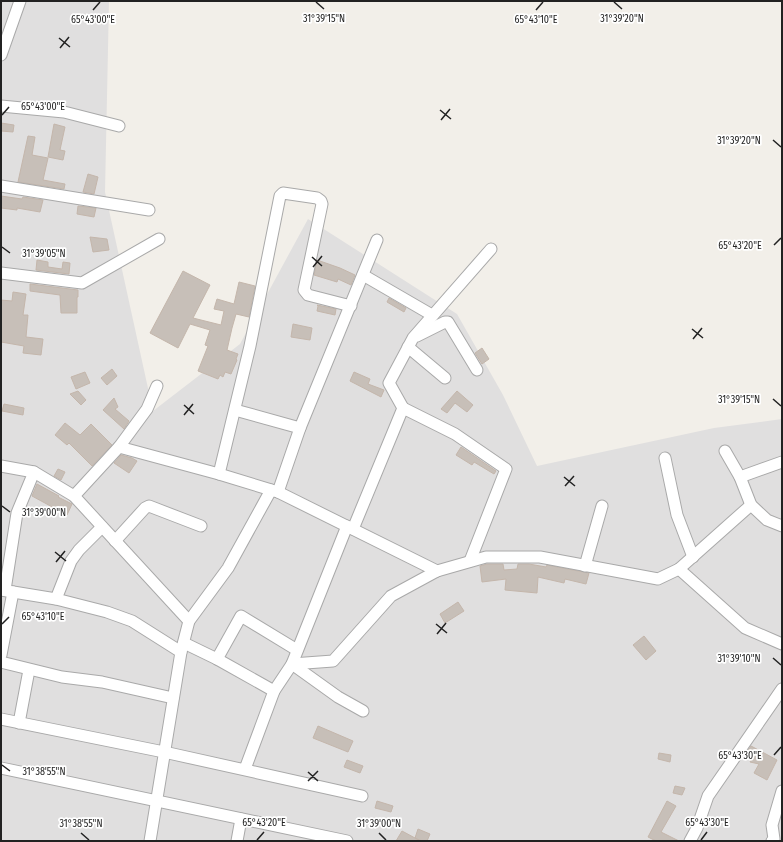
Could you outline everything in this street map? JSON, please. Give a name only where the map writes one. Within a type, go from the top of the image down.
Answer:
[{"type":"street","points":[[1,55],[20,1]]},
{"type":"street","points":[[1,106],[64,112],[120,126]]},
{"type":"street","points":[[1,186],[149,210]]},
{"type":"street","points":[[219,474],[250,346],[280,196],[283,193],[317,198],[322,204],[304,290],[305,292],[308,295],[351,306]]},
{"type":"street","points":[[1,273],[82,283],[159,239]]},
{"type":"street","points":[[150,841],[182,647],[189,621],[228,568],[275,491],[377,240]]},
{"type":"street","points":[[470,562],[506,469],[455,434],[403,408],[389,383],[411,342],[432,315],[491,249]]},
{"type":"street","points":[[363,275],[432,315]]},
{"type":"street","points":[[411,342],[445,322],[448,322],[477,370]]},
{"type":"street","points":[[411,342],[445,378]]},
{"type":"street","points":[[74,496],[119,447],[147,409],[157,386]]},
{"type":"street","points":[[245,769],[274,690],[292,664],[403,408]]},
{"type":"street","points":[[235,410],[300,428]]},
{"type":"street","points":[[119,447],[275,491],[437,571]]},
{"type":"street","points":[[725,450],[740,477],[751,505],[767,520],[782,526]]},
{"type":"street","points":[[665,458],[677,515],[693,557]]},
{"type":"street","points":[[740,477],[782,462]]},
{"type":"street","points":[[1,466],[34,472],[74,496],[189,621]]},
{"type":"street","points":[[1,655],[7,591],[17,513],[34,472]]},
{"type":"street","points":[[292,664],[333,661],[391,596],[437,571],[486,557],[540,557],[658,579],[679,569],[751,505]]},
{"type":"street","points":[[115,541],[149,506],[201,526]]},
{"type":"street","points":[[585,566],[602,506]]},
{"type":"street","points":[[56,599],[71,561],[79,550],[102,527]]},
{"type":"street","points":[[679,569],[745,628],[782,644]]},
{"type":"street","points":[[7,591],[56,599],[107,612],[132,621],[182,647],[217,659],[274,690]]},
{"type":"street","points":[[217,659],[241,616],[297,650]]},
{"type":"street","points":[[1,662],[62,677],[102,682],[174,698]]},
{"type":"street","points":[[292,664],[338,697],[363,711]]},
{"type":"street","points":[[20,723],[29,670]]},
{"type":"street","points":[[690,841],[697,828],[708,796],[782,689]]},
{"type":"street","points":[[1,719],[245,769],[362,796]]},
{"type":"street","points":[[1,768],[347,841]]},
{"type":"street","points":[[774,840],[772,825],[782,792]]},
{"type":"street","points":[[237,841],[241,819]]},
{"type":"street","points":[[294,830],[295,841]]},
{"type":"shaded area","points":[[1,1],[109,1],[105,192],[153,411],[240,344],[308,219],[457,314],[503,395],[537,466],[714,428],[782,419],[782,841],[1,841]]},
{"type":"building","points":[[1,123],[14,125],[13,132],[1,131]]},
{"type":"building","points":[[54,124],[65,127],[60,150],[65,151],[63,160],[48,157]]},
{"type":"building","points":[[28,136],[35,137],[32,155],[48,158],[43,180],[65,184],[64,189],[18,182]]},
{"type":"building","points":[[88,174],[98,177],[94,194],[83,192]]},
{"type":"building","points":[[1,196],[43,200],[40,212],[17,208],[17,210],[1,208]]},
{"type":"building","points":[[78,206],[96,208],[94,217],[77,214]]},
{"type":"building","points":[[90,237],[107,239],[109,250],[93,252]]},
{"type":"building","points":[[37,260],[48,262],[48,267],[62,269],[63,262],[70,263],[69,274],[36,270]]},
{"type":"building","points":[[317,260],[355,275],[351,285],[338,279],[337,282],[314,275]]},
{"type":"building","points":[[183,271],[210,285],[193,318],[221,325],[224,311],[214,309],[217,299],[234,304],[239,282],[255,286],[249,317],[236,314],[232,328],[227,350],[238,354],[231,374],[225,372],[223,377],[220,375],[218,379],[198,371],[208,346],[205,345],[210,330],[190,324],[178,348],[150,333]]},
{"type":"building","points":[[30,284],[78,290],[77,313],[61,313],[60,295],[30,291]]},
{"type":"building","points":[[13,292],[26,294],[23,315],[28,315],[26,337],[43,339],[41,355],[23,353],[24,346],[1,342],[1,300],[12,301]]},
{"type":"building","points":[[389,298],[406,308],[404,312],[387,302]]},
{"type":"building","points":[[317,305],[336,309],[335,315],[317,311]]},
{"type":"building","points":[[293,324],[312,328],[310,340],[291,337]]},
{"type":"building","points":[[482,348],[489,359],[482,364],[475,353]]},
{"type":"building","points":[[112,369],[117,376],[107,385],[101,378]]},
{"type":"building","points":[[85,372],[90,383],[76,389],[71,377]]},
{"type":"building","points":[[354,372],[370,379],[368,384],[384,390],[381,397],[350,381]]},
{"type":"building","points":[[78,391],[86,400],[81,405],[70,394]]},
{"type":"building","points":[[457,391],[473,405],[467,412],[455,403],[447,413],[441,409]]},
{"type":"building","points":[[114,398],[118,407],[115,409],[129,421],[124,429],[103,410]]},
{"type":"building","points":[[4,404],[24,408],[23,415],[2,411]]},
{"type":"building","points":[[65,423],[80,435],[91,424],[112,445],[92,466],[69,443],[67,445],[55,435]]},
{"type":"building","points":[[461,447],[496,471],[494,474],[474,462],[472,465],[456,455]]},
{"type":"building","points":[[121,455],[137,461],[129,473],[114,463]]},
{"type":"building","points":[[58,469],[65,472],[61,480],[54,476]]},
{"type":"building","points":[[37,484],[72,504],[67,515],[32,496]]},
{"type":"building","points":[[487,564],[503,564],[504,570],[517,569],[518,564],[529,564],[546,567],[547,565],[589,573],[586,584],[565,579],[564,583],[538,577],[537,593],[505,590],[506,579],[482,582],[480,566]]},
{"type":"building","points":[[458,602],[464,611],[445,623],[440,614]]},
{"type":"building","points":[[644,636],[656,651],[646,660],[633,645]]},
{"type":"building","points":[[318,726],[353,741],[348,752],[313,738]]},
{"type":"building","points":[[751,746],[777,760],[767,780],[754,773],[759,764],[750,762],[751,760],[745,755]]},
{"type":"building","points":[[659,753],[671,755],[670,762],[658,759]]},
{"type":"building","points":[[347,760],[363,766],[360,773],[344,767]]},
{"type":"building","points":[[675,786],[685,788],[682,795],[673,793]]},
{"type":"building","points":[[377,801],[393,806],[391,812],[375,808]]},
{"type":"building","points":[[667,801],[676,806],[661,832],[679,841],[656,841],[648,837]]},
{"type":"building","points":[[418,829],[430,834],[427,841],[422,841],[415,838]]},
{"type":"building","points":[[402,831],[415,838],[420,841],[396,841]]}]
